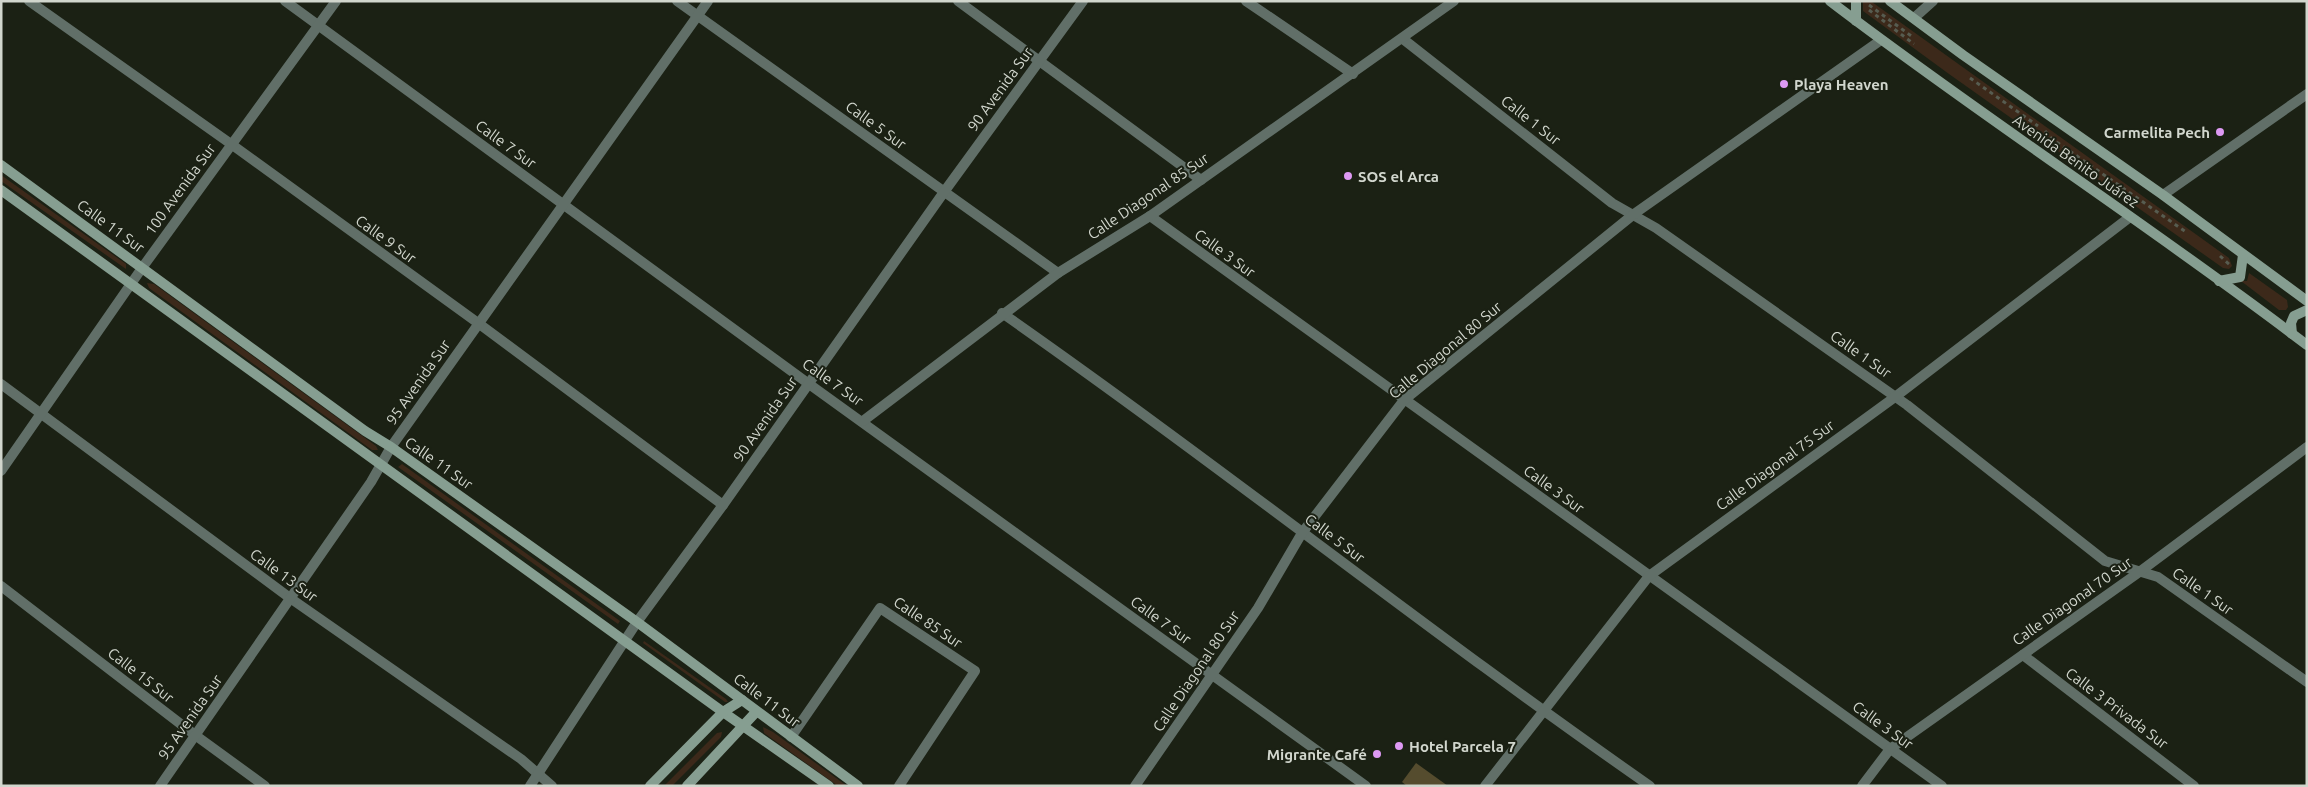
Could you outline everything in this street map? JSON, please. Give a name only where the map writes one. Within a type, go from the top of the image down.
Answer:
[{"type":"main road","name":"Avenida Benito Juárez","points":[[1830,1],[1941,85],[2130,217],[2307,345]]},
{"type":"main road","name":"Avenida Benito Juárez","points":[[1890,1],[1963,55],[2163,195],[2307,301]]},
{"type":"main road","points":[[1856,21],[1860,2]]},
{"type":"main road","name":"Calle 11 Sur","points":[[1,165],[364,431],[391,447],[637,622],[858,786]]},
{"type":"main road","points":[[1,190],[626,640],[743,727],[829,786]]},
{"type":"main road","points":[[2219,281],[2240,278],[2243,255]]},
{"type":"main road","points":[[2292,334],[2291,323],[2294,316],[2307,310]]},
{"type":"main road","points":[[650,786],[723,712],[742,700]]},
{"type":"main road","points":[[688,786],[756,712]]},
{"type":"street","name":"Calle 9 Sur","points":[[29,1],[232,144],[246,157],[478,323],[723,505]]},
{"type":"street","name":"Calle 7 Sur","points":[[285,1],[808,384],[863,421],[1366,786]]},
{"type":"street","name":"100 Avenida Sur","points":[[1,471],[142,268],[336,1]]},
{"type":"street","name":"Calle 5 Sur","points":[[677,1],[1058,273]]},
{"type":"street","name":"95 Avenida Sur","points":[[160,786],[382,466],[391,447],[708,1]]},
{"type":"street","points":[[958,1],[1201,180]]},
{"type":"street","name":"90 Avenida Sur","points":[[530,786],[637,622],[723,505],[944,192],[1083,1]]},
{"type":"street","points":[[1246,1],[1353,74]]},
{"type":"street","name":"Calle Diagonal 85 Sur","points":[[863,421],[1002,313],[1058,273],[1150,216],[1403,39],[1454,1]]},
{"type":"street","points":[[1914,18],[1933,1]]},
{"type":"street","name":"Calle 1 Sur","points":[[1403,39],[1612,203],[1634,214],[1895,397],[2105,561],[2138,573],[2158,577],[2307,682]]},
{"type":"street","name":"Calle Diagonal 80 Sur","points":[[1135,786],[1258,608],[1302,533],[1404,400],[1634,214],[1881,40]]},
{"type":"street","points":[[2163,195],[2307,94]]},
{"type":"street","name":"Calle 3 Sur","points":[[1150,216],[1942,786]]},
{"type":"street","name":"Calle Diagonal 75 Sur","points":[[1485,786],[1542,710],[1648,576],[1895,397],[2130,217]]},
{"type":"street","name":"Calle 5 Sur","points":[[1002,313],[1542,710],[1650,786]]},
{"type":"street","name":"Calle 13 Sur","points":[[1,384],[290,598],[539,773],[552,786]]},
{"type":"street","name":"Calle Diagonal 70 Sur","points":[[1862,786],[1890,749],[2138,573],[2307,447]]},
{"type":"street","name":"Calle 15 Sur","points":[[1,586],[195,735],[265,786]]},
{"type":"street","name":"Calle 85 Sur","points":[[791,737],[880,608],[975,671],[899,786]]},
{"type":"street","name":"Calle 3 Privada Sur","points":[[2023,655],[2194,786]]},
{"type":"path","points":[[1860,2],[1916,39]]},
{"type":"path","points":[[1967,76],[2029,122],[2043,128],[2051,138],[2150,210],[2192,236]]},
{"type":"path","points":[[2150,210],[2156,206]]},
{"type":"path","points":[[2214,252],[2242,274]]},
{"type":"shaded area","points":[[1863,2],[1872,2],[2229,258],[2232,266],[2229,269],[2223,268],[1863,11]]},
{"type":"shaded area","points":[[1,175],[126,264],[126,269],[1,181]]},
{"type":"shaded area","points":[[2249,273],[2287,300],[2288,307],[2286,310],[2279,310],[2241,281],[2247,281]]},
{"type":"shaded area","points":[[147,283],[154,284],[376,446],[378,450],[372,450],[149,288]]},
{"type":"shaded area","points":[[402,464],[620,621],[618,624],[398,467]]},
{"type":"shaded area","points":[[644,641],[728,702],[725,702],[643,643]]},
{"type":"shaded area","points":[[763,727],[773,732],[847,786],[838,786],[764,733]]},
{"type":"shaded area","points":[[722,732],[721,737],[672,786],[664,786],[717,733]]},
{"type":"building","points":[[1416,763],[1448,786],[1407,786],[1402,782]]},
{"type":"place","name":"Playa Heaven","points":[[1784,84]]},
{"type":"place","name":"Carmelita Pech","points":[[2220,132]]},
{"type":"place","name":"SOS el Arca","points":[[1348,176]]},
{"type":"place","name":"Hotel Parcela 7","points":[[1399,746]]},
{"type":"place","name":"Migrante Café","points":[[1377,754]]}]
